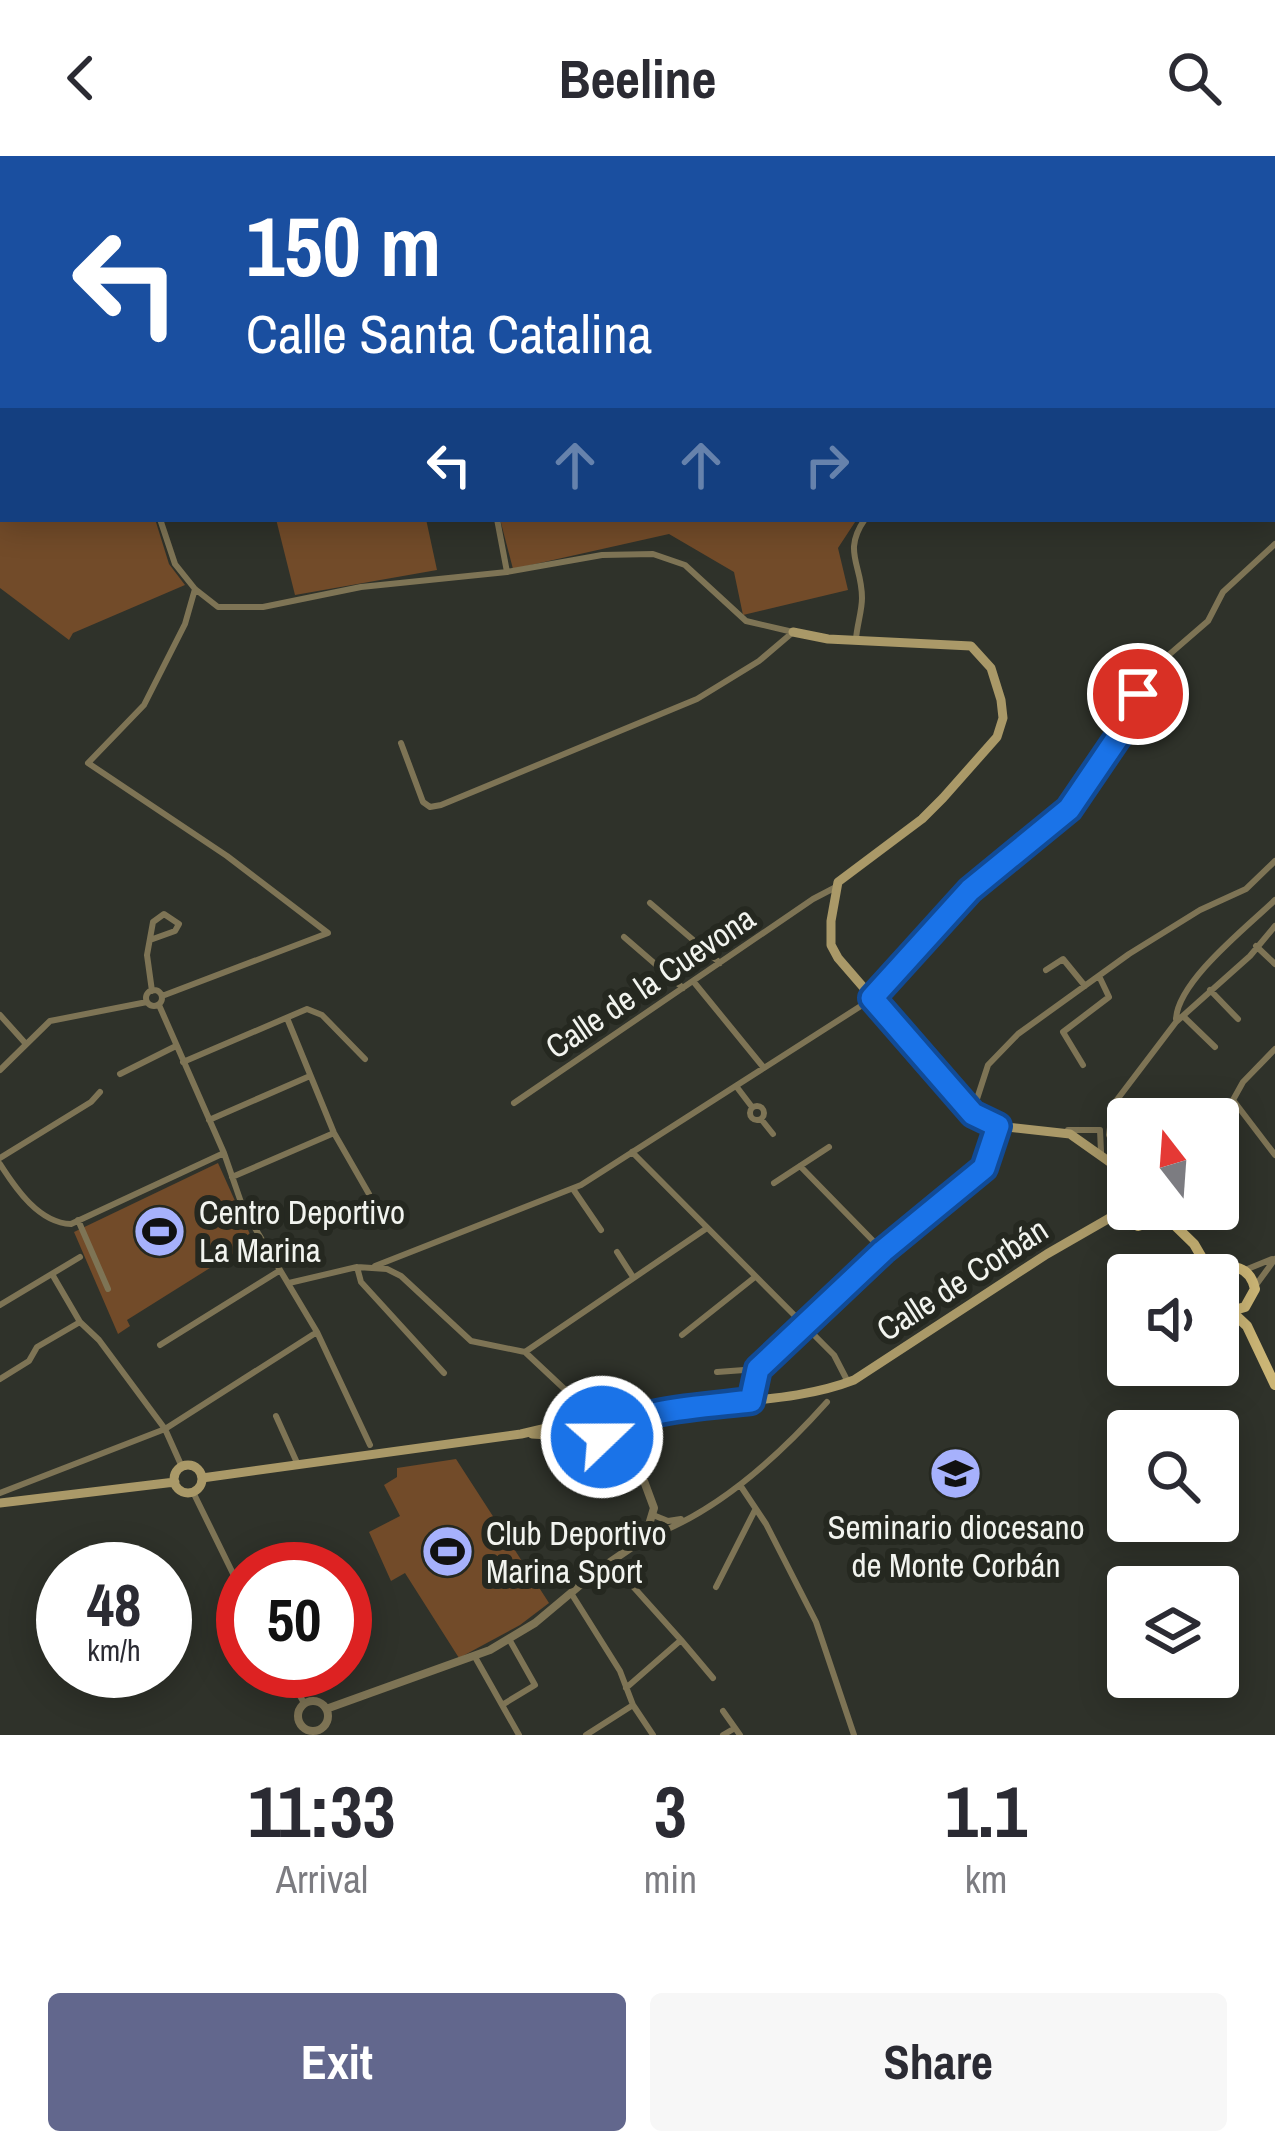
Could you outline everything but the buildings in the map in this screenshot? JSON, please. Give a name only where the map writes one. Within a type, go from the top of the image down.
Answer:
[{"type":"main road","points":[[793,632],[828,639],[971,646],[992,668],[1003,718],[997,737],[922,819],[842,876],[832,905],[833,951],[973,1114],[998,1126],[1058,1131],[1107,1157]]},
{"type":"main road","name":"Calle de Corbán","points":[[851,1381],[1047,1254],[1107,1222]]},
{"type":"main road","name":"Calle de Corbán","points":[[1101,1226],[1107,1225]]},
{"type":"main road","points":[[1179,1230],[1208,1254]]},
{"type":"main road","points":[[1194,1244],[1200,1254]]},
{"type":"main road","points":[[1239,1269],[1255,1288],[1250,1302],[1255,1328],[1275,1370]]},
{"type":"main road","points":[[1239,1308],[1250,1302]]},
{"type":"main road","points":[[1239,1318],[1275,1385]]},
{"type":"main road","points":[[202,1478],[195,1467],[182,1467],[175,1482],[184,1492],[193,1492],[202,1478],[521,1434],[594,1415],[645,1417],[820,1391],[851,1381]]},
{"type":"main road","points":[[594,1415],[601,1437]]},
{"type":"main road","points":[[521,1434],[571,1437],[587,1448],[645,1417]]},
{"type":"main road","points":[[571,1437],[574,1419]]},
{"type":"main road","points":[[0,1503],[175,1482]]},
{"type":"street","points":[[161,522],[171,557],[195,589],[218,607],[243,609],[371,586],[507,572],[602,555],[664,556],[696,574],[746,621],[793,632]]},
{"type":"street","points":[[498,522],[507,572]]},
{"type":"street","points":[[856,639],[863,604],[852,546],[864,522]]},
{"type":"street","points":[[289,1283],[375,1266],[573,1189],[872,998],[970,890],[1069,809],[1120,734],[1149,672],[1208,621],[1223,592],[1275,544]]},
{"type":"street","points":[[0,1070],[57,1018],[160,1001],[328,933],[227,856],[89,766],[144,705],[185,624],[195,589]]},
{"type":"street","points":[[851,603],[861,590]]},
{"type":"street","points":[[401,743],[419,796],[430,807],[441,805],[697,699],[759,662],[793,632]]},
{"type":"street","points":[[973,1114],[981,1077],[999,1051],[1085,986],[1200,910],[1246,889],[1275,861]]},
{"type":"street","name":"Calle de la Cuevona","points":[[514,1103],[836,887]]},
{"type":"street","points":[[813,899],[821,897],[832,905]]},
{"type":"street","points":[[1215,1047],[1179,1019],[1177,1008],[1192,981],[1275,900]]},
{"type":"street","points":[[650,903],[720,963]]},
{"type":"street","points":[[150,940],[176,931],[179,924],[159,914],[153,922],[150,940],[147,963],[152,991],[224,1153],[243,1208],[317,1332],[370,1445]]},
{"type":"street","points":[[1252,922],[1265,935]]},
{"type":"street","points":[[1101,1152],[1121,1092],[1179,1019],[1250,956],[1275,926]]},
{"type":"street","points":[[624,937],[683,988]]},
{"type":"street","points":[[1256,946],[1275,964]]},
{"type":"street","points":[[1046,970],[1063,958],[1085,986]]},
{"type":"street","points":[[1084,1065],[1063,1032],[1109,997],[1100,976]]},
{"type":"street","points":[[693,981],[764,1068]]},
{"type":"street","points":[[1210,990],[1238,1019]]},
{"type":"street","points":[[147,1002],[152,991]]},
{"type":"street","points":[[183,1062],[314,1010],[364,1059]]},
{"type":"street","points":[[0,1015],[26,1044]]},
{"type":"street","points":[[286,1018],[334,1133],[369,1194]]},
{"type":"street","points":[[120,1074],[176,1046]]},
{"type":"street","points":[[1275,1049],[1233,1100],[1275,1156]]},
{"type":"street","points":[[209,1120],[310,1076]]},
{"type":"street","points":[[736,1087],[753,1108],[752,1117],[761,1119],[773,1134]]},
{"type":"street","points":[[100,1092],[92,1102],[0,1161],[16,1189],[53,1221],[79,1220],[224,1153]]},
{"type":"street","points":[[751,1401],[758,1369],[883,1251],[984,1168],[998,1126]]},
{"type":"street","points":[[1058,1131],[1104,1132]]},
{"type":"street","points":[[1085,1142],[1104,1132]]},
{"type":"street","points":[[1104,1132],[1107,1137]]},
{"type":"street","points":[[232,1177],[334,1133]]},
{"type":"street","points":[[1266,1145],[1275,1139]]},
{"type":"street","points":[[774,1183],[829,1147]]},
{"type":"street","points":[[632,1152],[834,1355],[851,1381]]},
{"type":"street","points":[[800,1166],[883,1251]]},
{"type":"street","points":[[573,1189],[601,1230]]},
{"type":"street","points":[[79,1220],[108,1289]]},
{"type":"street","points":[[525,1352],[707,1228]]},
{"type":"street","points":[[617,1252],[633,1276]]},
{"type":"street","points":[[0,1305],[80,1257]]},
{"type":"street","points":[[397,1274],[401,1257]]},
{"type":"street","points":[[1244,1270],[1275,1258]]},
{"type":"street","points":[[1255,1288],[1275,1258]]},
{"type":"street","points":[[375,1266],[397,1274],[471,1341],[525,1352],[594,1415]]},
{"type":"street","points":[[357,1267],[362,1282],[444,1373]]},
{"type":"street","points":[[160,1345],[280,1270]]},
{"type":"street","points":[[52,1274],[80,1322],[99,1340],[165,1429],[182,1467]]},
{"type":"street","points":[[682,1335],[754,1277]]},
{"type":"street","points":[[0,1379],[29,1361],[37,1346],[80,1322]]},
{"type":"street","points":[[0,1493],[165,1429],[317,1332]]},
{"type":"street","points":[[717,1372],[758,1369]]},
{"type":"street","points":[[570,1395],[574,1419]]},
{"type":"street","points":[[326,1709],[475,1657],[509,1639],[655,1530],[685,1519],[740,1485],[827,1402]]},
{"type":"street","points":[[276,1416],[298,1465]]},
{"type":"street","points":[[601,1437],[608,1460]]},
{"type":"street","points":[[587,1448],[644,1481],[651,1493],[655,1530]]},
{"type":"street","points":[[740,1485],[816,1622],[854,1735]]},
{"type":"street","points":[[193,1492],[218,1542]]},
{"type":"street","points":[[716,1587],[755,1509]]},
{"type":"street","points":[[653,1515],[668,1522],[685,1519]]},
{"type":"street","points":[[597,1571],[603,1576],[620,1572],[713,1678]]},
{"type":"street","points":[[571,1593],[653,1735]]},
{"type":"street","points":[[502,1705],[535,1685],[509,1639]]},
{"type":"street","points":[[626,1688],[681,1640]]},
{"type":"street","points":[[475,1657],[519,1735]]},
{"type":"street","points":[[301,1698],[304,1703]]},
{"type":"street","points":[[314,1701],[326,1709],[324,1727],[303,1732],[297,1717],[304,1703],[314,1701]]},
{"type":"street","points":[[586,1735],[633,1705]]},
{"type":"street","points":[[723,1711],[737,1731],[723,1735]]},
{"type":"shaded area","points":[[0,522],[156,522],[169,564],[185,585],[73,633],[69,640],[0,588]]},
{"type":"shaded area","points":[[277,522],[427,522],[437,570],[295,595]]},
{"type":"shaded area","points":[[501,522],[855,522],[838,548],[848,590],[743,615],[734,572],[669,534],[513,569]]},
{"type":"shaded area","name":"Centro Deportivo La Marina","points":[[218,1163],[253,1241],[127,1320],[130,1326],[118,1334],[74,1232]]},
{"type":"shaded area","name":"Club Deportivo Marina Sport","points":[[456,1459],[549,1603],[520,1625],[459,1658],[405,1573],[391,1581],[369,1532],[400,1516],[384,1485],[397,1477],[397,1468]]},
{"type":"place","name":"Centro Deportivo La Marina","points":[[160,1231]]},
{"type":"place","name":"Seminario diocesano de Monte Corbán","points":[[956,1473]]},
{"type":"place","name":"Club Deportivo Marina Sport","points":[[447,1552]]},
{"type":"route","points":[[602,1437],[614,1427],[645,1417],[751,1401],[758,1369],[883,1251],[984,1168],[998,1126],[973,1114],[872,998],[970,890],[1069,809],[1120,734],[1138,694]]}]
